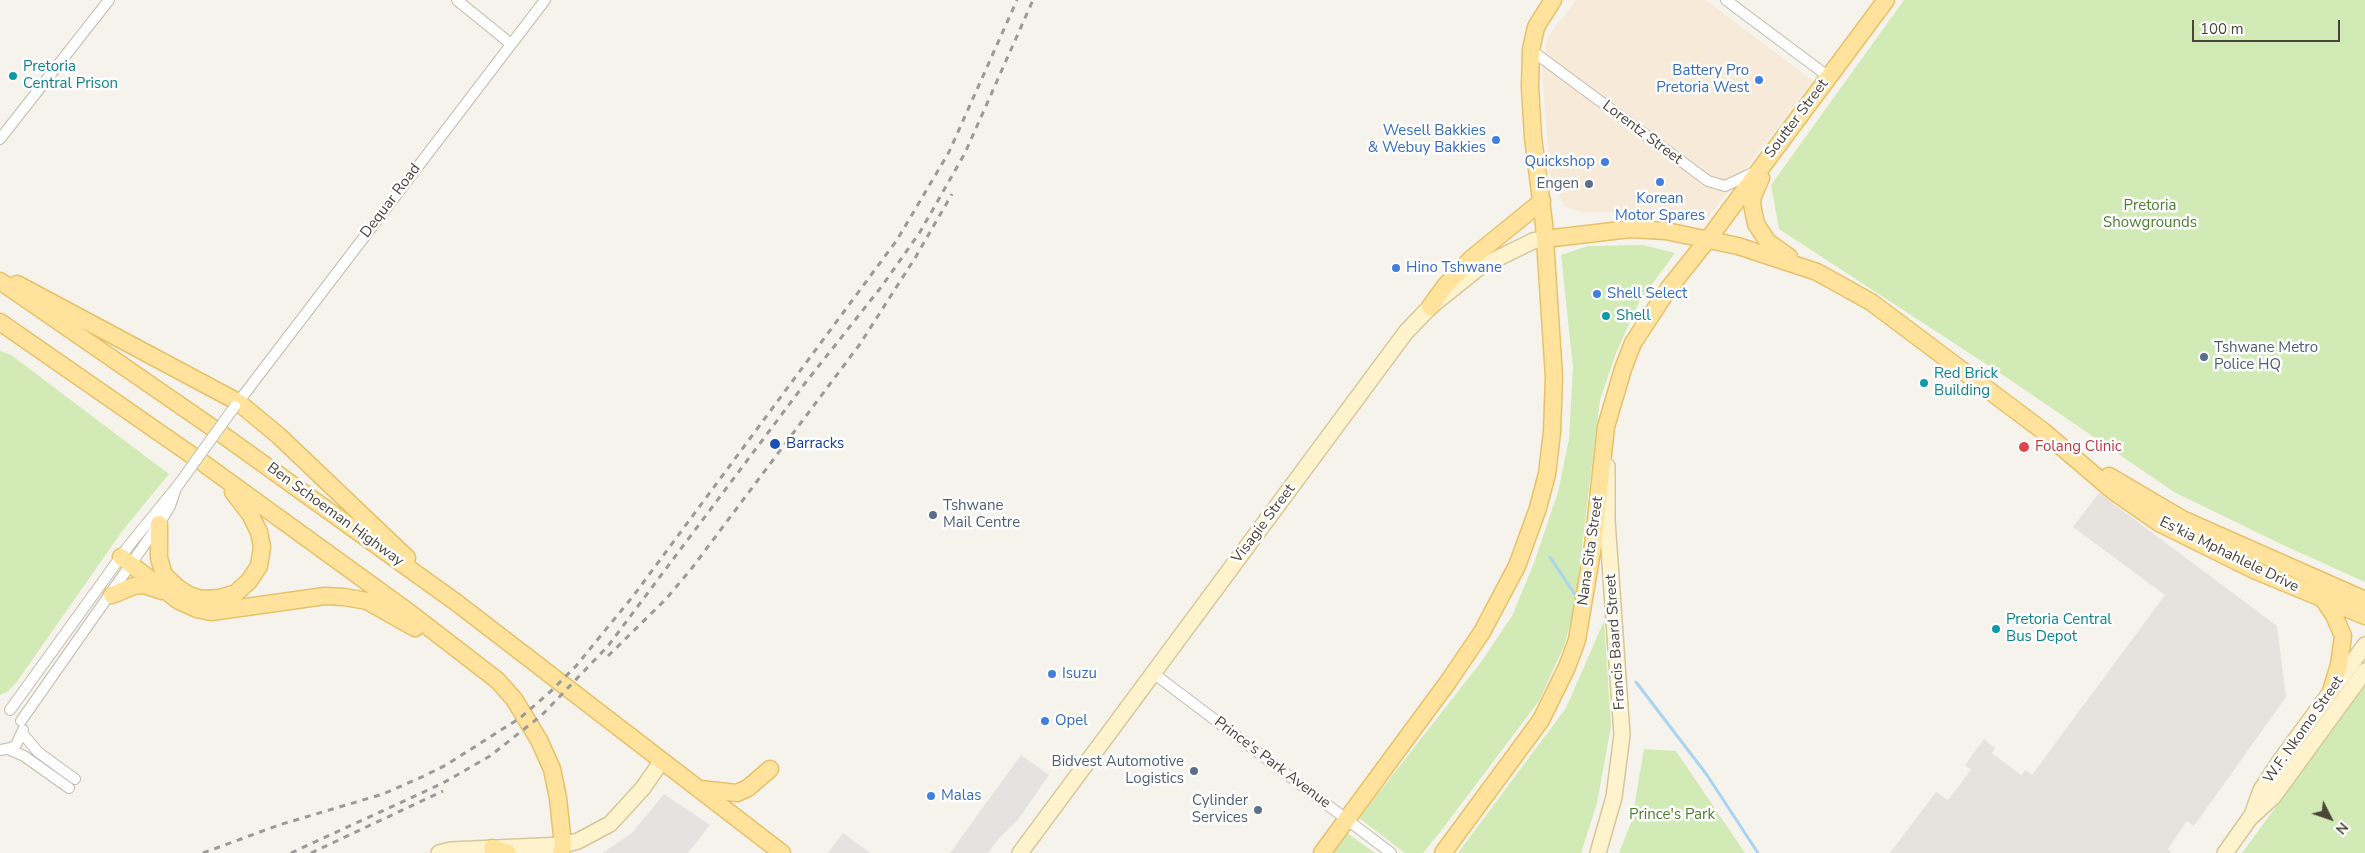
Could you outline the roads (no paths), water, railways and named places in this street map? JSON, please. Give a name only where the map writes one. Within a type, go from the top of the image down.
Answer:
[{"type":"main road","points":[[1322,853],[1448,682],[1482,632],[1505,591],[1526,547],[1547,474],[1552,432],[1554,377],[1542,201],[1533,137],[1530,86],[1531,50],[1536,27],[1553,0]]},
{"type":"main road","name":"Soutter Street","points":[[1709,238],[1886,0]]},
{"type":"main road","points":[[1783,139],[1755,190],[1752,204],[1754,218],[1759,230],[1774,248],[1817,272]]},
{"type":"main road","points":[[1430,307],[1445,286],[1477,253],[1542,201]]},
{"type":"main road","name":"Es'kia Mphahlele Drive","points":[[1545,238],[1630,229],[1666,231],[1709,238],[1817,272],[1871,302],[2043,431],[2096,478],[2159,523],[2254,570],[2365,616]]},
{"type":"main road","name":"Nana Sita Street","points":[[1443,853],[1541,720],[1567,668],[1577,640],[1592,556],[1606,427],[1623,369],[1633,343],[1669,288],[1709,238]]},
{"type":"main road","points":[[0,276],[36,292],[237,404],[280,436],[442,593]]},
{"type":"main road","name":"Ben Schoeman Highway","points":[[0,281],[223,435],[442,593],[544,669],[661,762],[782,853]]},
{"type":"main road","points":[[0,322],[203,463],[410,613],[497,680],[514,699],[534,732],[552,769],[558,798],[562,849]]},
{"type":"main road","points":[[0,335],[46,353]]},
{"type":"main road","points":[[2043,431],[2165,510],[2365,600]]},
{"type":"main road","points":[[129,556],[164,574],[188,595],[202,599],[220,598],[236,593],[243,588],[259,566],[262,547],[259,532],[250,514],[229,486],[203,463]]},
{"type":"main road","points":[[159,524],[157,547],[164,574]]},
{"type":"main road","points":[[129,556],[167,592],[185,604],[211,612],[325,596],[344,597],[366,602],[419,630],[497,680]]},
{"type":"main road","points":[[112,594],[134,586],[144,585],[167,592]]},
{"type":"main road","points":[[2323,599],[2334,615],[2343,636],[2339,665],[2331,691]]},
{"type":"main road","points":[[698,789],[736,793],[748,788],[770,768]]},
{"type":"main road","points":[[492,848],[508,853]]},
{"type":"street","points":[[0,138],[109,0]]},
{"type":"street","points":[[458,0],[511,44]]},
{"type":"street","name":"Dequar Road","points":[[177,486],[237,404],[545,0]]},
{"type":"street","points":[[1726,0],[1828,77]]},
{"type":"street","name":"Lorentz Street","points":[[1531,50],[1708,182],[1725,186],[1760,169]]},
{"type":"street","name":"Visagie Street","points":[[1020,853],[1406,332],[1430,307],[1480,267],[1533,241],[1545,238]]},
{"type":"street","name":"Francis Baard Street","points":[[1598,853],[1614,797],[1622,736],[1607,520],[1606,427]]},
{"type":"street","points":[[22,721],[5,710],[129,556],[159,524],[170,506],[177,486]]},
{"type":"street","points":[[4,749],[16,745],[22,734],[22,721],[112,594],[129,556],[177,486]]},
{"type":"street","name":"W.F. Nkomo Street","points":[[2250,818],[2261,790],[2365,645]]},
{"type":"street","name":"W.F. Nkomo Street","points":[[2224,853],[2250,818],[2273,797],[2365,671]]},
{"type":"street","name":"Prince's Park Avenue","points":[[1153,674],[1391,853]]},
{"type":"street","points":[[4,749],[24,756],[72,783],[38,752],[22,734]]},
{"type":"street","points":[[439,853],[451,850],[492,848],[562,849],[592,836],[610,824],[643,788],[661,762]]},
{"type":"waterway","points":[[1550,557],[1576,596]]},
{"type":"waterway","points":[[1636,682],[1707,775],[1758,853]]},
{"type":"railway","points":[[203,853],[279,825],[383,794],[446,765],[520,718],[576,666],[634,595],[897,240],[949,152],[1017,0]]},
{"type":"railway","points":[[291,853],[443,783],[490,756],[542,715],[608,646],[806,382],[882,286],[920,232],[965,153],[1033,0]]},
{"type":"railway","points":[[608,656],[666,599],[692,568],[860,344],[915,258],[952,194]]},
{"type":"railway","points":[[311,853],[443,791]]},
{"type":"place","name":"Pretoria Central Prison","points":[[13,76]]},
{"type":"place","name":"Battery Pro Pretoria West","points":[[1759,80]]},
{"type":"place","name":"Wesell Bakkies & Webuy Bakkies","points":[[1496,140]]},
{"type":"place","name":"Quickshop","points":[[1605,162]]},
{"type":"place","name":"Korean Motor Spares","points":[[1660,182]]},
{"type":"place","name":"Engen","points":[[1589,184]]},
{"type":"place","name":"Hino Tshwane","points":[[1396,268]]},
{"type":"place","name":"Shell Select","points":[[1597,294]]},
{"type":"place","name":"Shell","points":[[1606,316]]},
{"type":"place","name":"Tshwane Metro Police HQ","points":[[2204,357]]},
{"type":"place","name":"Red Brick Building","points":[[1924,383]]},
{"type":"place","name":"Barracks","points":[[775,444]]},
{"type":"place","name":"Folang Clinic","points":[[2024,447]]},
{"type":"place","name":"Tshwane Mail Centre","points":[[933,515]]},
{"type":"place","name":"Pretoria Central Bus Depot","points":[[1996,629]]},
{"type":"place","name":"Isuzu","points":[[1052,674]]},
{"type":"place","name":"Opel","points":[[1045,721]]},
{"type":"place","name":"Bidvest Automotive Logistics","points":[[1194,771]]},
{"type":"place","name":"Malas","points":[[931,796]]},
{"type":"place","name":"Cylinder Services","points":[[1258,810]]},
{"type":"park label","name":"Pretoria Showgrounds","points":[[2150,214]]},
{"type":"park label","name":"Prince's Park","points":[[1672,815]]}]
